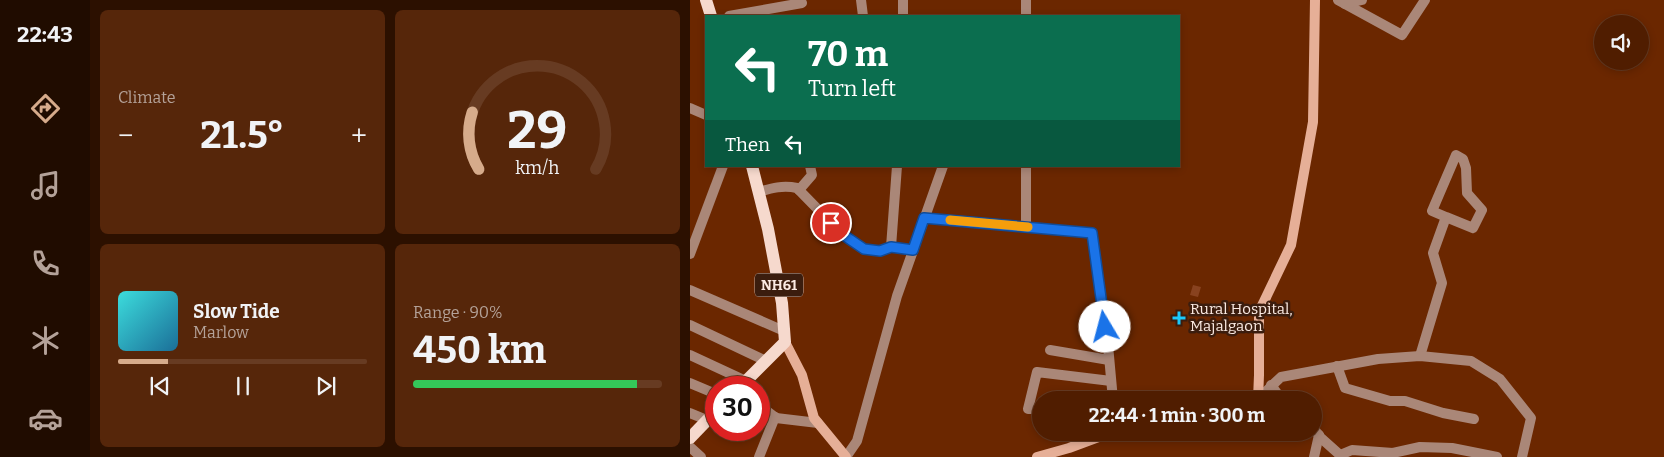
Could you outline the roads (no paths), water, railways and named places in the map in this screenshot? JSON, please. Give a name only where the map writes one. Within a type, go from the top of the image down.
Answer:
[{"type":"main road","points":[[706,0],[711,15]]},
{"type":"main road","name":"NH61","points":[[752,167],[768,229],[782,303],[784,336]]},
{"type":"main road","points":[[751,376],[766,361],[784,336]]},
{"type":"main road","points":[[690,438],[705,422]]},
{"type":"street","points":[[861,0],[863,15]]},
{"type":"street","points":[[902,15],[903,0]]},
{"type":"street","points":[[1026,0],[1026,15]]},
{"type":"street","points":[[1258,391],[1259,312],[1291,245],[1313,122],[1316,0]]},
{"type":"street","points":[[1342,2],[1362,0]]},
{"type":"street","points":[[1342,2],[1402,35],[1425,0]]},
{"type":"street","points":[[735,15],[802,3]]},
{"type":"street","points":[[690,108],[705,115]]},
{"type":"street","points":[[1456,155],[1463,159],[1466,168],[1467,193],[1482,210],[1473,228],[1446,217],[1432,211],[1456,155]]},
{"type":"street","points":[[690,254],[723,167]]},
{"type":"street","points":[[799,190],[812,174],[810,167]]},
{"type":"street","points":[[891,247],[897,167]]},
{"type":"street","points":[[690,290],[784,336],[802,375],[814,418],[846,457],[857,441],[897,296],[943,167]]},
{"type":"street","points":[[1026,167],[1026,227]]},
{"type":"street","points":[[758,192],[789,186],[799,190],[842,234],[864,249],[880,251],[891,247],[913,250]]},
{"type":"street","points":[[1420,356],[1442,283],[1433,253],[1446,217]]},
{"type":"street","points":[[924,218],[1092,233],[1112,391]]},
{"type":"street","points":[[690,325],[766,361]]},
{"type":"street","points":[[1050,350],[1109,360]]},
{"type":"street","points":[[690,355],[728,376]]},
{"type":"street","points":[[1265,391],[1281,377],[1378,359],[1420,356],[1471,361],[1500,379],[1531,418],[1522,457]]},
{"type":"street","points":[[1337,366],[1345,388],[1390,401],[1405,401],[1443,413],[1474,419]]},
{"type":"street","points":[[1032,391],[1037,372],[1111,381]]},
{"type":"street","points":[[690,382],[705,389]]},
{"type":"street","points":[[1271,385],[1275,391]]},
{"type":"street","points":[[1032,393],[1028,410],[1032,409]]},
{"type":"street","points":[[690,412],[705,414]]},
{"type":"street","points":[[770,414],[775,417],[818,423]]},
{"type":"street","points":[[759,457],[775,417]]},
{"type":"street","points":[[1322,438],[1341,456],[1352,450],[1393,453],[1420,447],[1452,448],[1497,457]]},
{"type":"street","points":[[1041,456],[1088,441]]},
{"type":"street","points":[[1314,457],[1315,441]]},
{"type":"street","points":[[690,447],[701,457]]},
{"type":"place","name":"Rural Hospital, Majalgaon","points":[[1179,318]]}]
